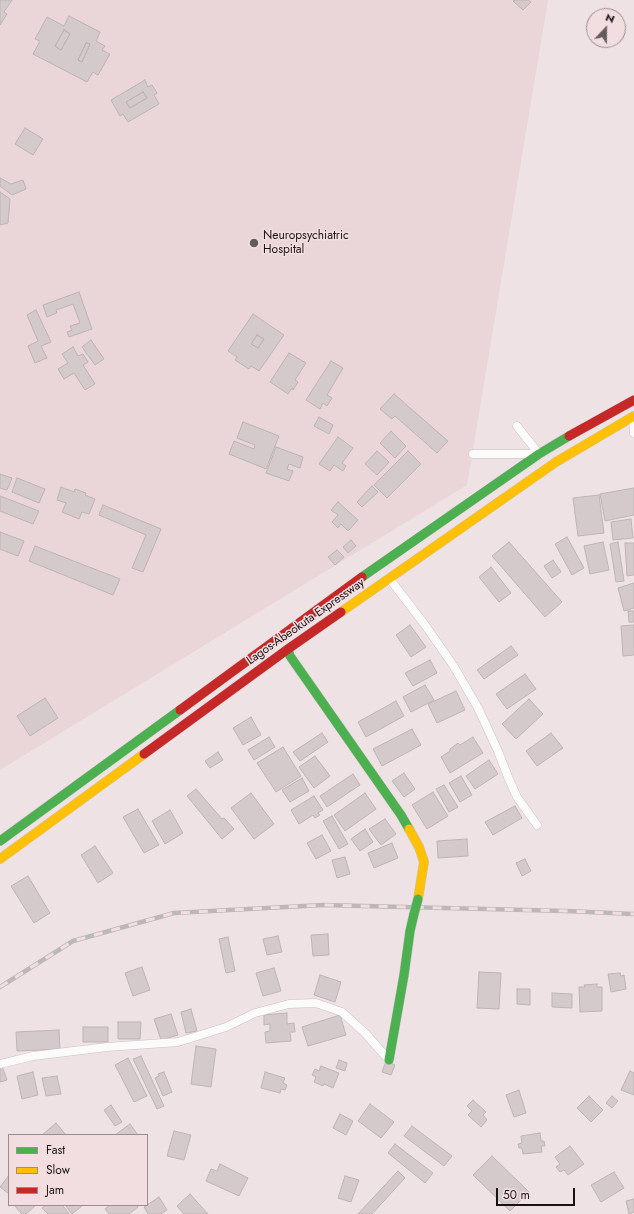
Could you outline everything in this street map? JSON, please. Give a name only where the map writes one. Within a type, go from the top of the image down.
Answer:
[{"type":"main road","name":"Lagos-Abeokuta Expressway","points":[[0,841],[360,578],[456,511],[495,486],[539,454],[634,400]]},
{"type":"main road","name":"Lagos-Abeokuta Expressway","points":[[0,859],[288,649],[389,578],[556,462],[634,416]]},
{"type":"main road","points":[[288,649],[290,656],[401,815],[419,847],[424,862],[421,885],[410,931],[389,1060]]},
{"type":"street","points":[[634,416],[634,433]]},
{"type":"street","points":[[517,426],[539,454]]},
{"type":"street","points":[[473,454],[539,454]]},
{"type":"street","points":[[389,578],[425,625],[452,665],[478,708],[517,797],[537,825]]},
{"type":"street","points":[[0,1064],[33,1056],[106,1047],[178,1042],[226,1027],[255,1013],[289,1004],[316,1003],[342,1012],[389,1060]]},
{"type":"shaded area","name":"Neuropsychiatric Hospital","points":[[0,0],[548,0],[467,485],[0,770]]},
{"type":"building","points":[[0,0],[12,0],[4,12],[7,14],[0,25]]},
{"type":"building","points":[[528,0],[531,2],[523,10],[513,1]]},
{"type":"building","points":[[69,16],[100,32],[96,41],[105,46],[102,50],[110,54],[98,75],[93,72],[87,82],[33,54],[40,41],[35,39],[47,17],[64,26]],"holes":[[[64,30],[70,34],[61,50],[55,46]],[[86,43],[90,44],[82,62],[78,60]]]},
{"type":"building","points":[[64,30],[70,34],[61,50],[55,46]]},
{"type":"building","points":[[86,43],[90,44],[82,62],[78,60]]},
{"type":"building","points":[[145,80],[148,87],[152,85],[157,93],[154,95],[159,104],[128,122],[123,114],[120,116],[111,100]],"holes":[[[143,92],[147,98],[130,108],[126,102]]]},
{"type":"building","points":[[143,92],[147,98],[130,108],[126,102]]},
{"type":"building","points":[[25,128],[43,139],[33,155],[15,144]]},
{"type":"building","points":[[0,178],[11,184],[23,180],[26,189],[12,195],[0,186]]},
{"type":"building","points":[[0,192],[10,199],[8,223],[0,225]]},
{"type":"building","points":[[79,292],[92,329],[69,337],[67,332],[72,330],[70,326],[80,323],[73,304],[56,310],[57,313],[47,317],[43,305]]},
{"type":"building","points":[[36,310],[51,342],[41,346],[47,358],[35,363],[28,346],[38,341],[27,315]]},
{"type":"building","points":[[253,314],[284,335],[259,371],[251,366],[249,369],[235,360],[237,357],[228,351]],"holes":[[[257,335],[264,339],[258,348],[251,344]]]},
{"type":"building","points":[[257,335],[264,339],[258,348],[251,344]]},
{"type":"building","points":[[91,340],[104,359],[95,365],[82,347]]},
{"type":"building","points":[[73,347],[78,356],[83,354],[88,362],[83,365],[95,384],[85,390],[74,373],[64,379],[58,369],[68,363],[62,354]]},
{"type":"building","points":[[289,353],[306,363],[295,380],[298,382],[293,390],[292,388],[288,394],[270,382]]},
{"type":"building","points":[[331,361],[343,368],[327,395],[332,398],[327,406],[323,403],[320,409],[306,400]]},
{"type":"building","points":[[394,394],[448,441],[437,453],[395,416],[392,419],[380,409]]},
{"type":"building","points":[[319,417],[333,425],[329,434],[314,426]]},
{"type":"building","points":[[243,422],[279,436],[266,469],[229,454],[234,441],[254,449],[255,445],[237,438]]},
{"type":"building","points":[[391,431],[406,446],[395,458],[380,443]]},
{"type":"building","points":[[338,437],[353,448],[342,463],[346,466],[343,471],[334,465],[330,471],[319,464]]},
{"type":"building","points":[[276,447],[303,457],[300,468],[289,464],[287,469],[293,471],[289,481],[266,473]]},
{"type":"building","points":[[377,451],[389,462],[377,475],[365,464]]},
{"type":"building","points":[[408,451],[421,464],[387,498],[374,485]]},
{"type":"building","points":[[0,474],[12,478],[7,490],[0,488]]},
{"type":"building","points":[[17,478],[45,489],[39,503],[12,492]]},
{"type":"building","points":[[372,486],[378,492],[362,507],[357,502]]},
{"type":"building","points":[[61,487],[74,492],[75,489],[86,493],[85,495],[95,499],[89,514],[82,512],[79,519],[62,512],[66,503],[57,500]]},
{"type":"building","points":[[634,488],[634,515],[605,521],[600,494]]},
{"type":"building","points":[[599,495],[604,533],[578,536],[573,498]]},
{"type":"building","points":[[0,496],[39,511],[33,524],[0,511]]},
{"type":"building","points":[[338,502],[358,520],[348,531],[341,524],[338,528],[332,522],[338,515],[331,510]]},
{"type":"building","points":[[103,505],[161,529],[143,572],[132,568],[146,535],[99,515]]},
{"type":"building","points":[[631,519],[633,538],[613,540],[611,522]]},
{"type":"building","points":[[0,532],[24,541],[18,556],[0,549]]},
{"type":"building","points":[[567,537],[584,568],[572,575],[555,544]]},
{"type":"building","points":[[351,540],[356,546],[348,553],[343,547]]},
{"type":"building","points":[[509,542],[562,602],[545,617],[492,556]]},
{"type":"building","points":[[603,542],[609,570],[590,574],[584,546]]},
{"type":"building","points":[[618,542],[624,581],[616,582],[610,544]]},
{"type":"building","points":[[625,543],[634,543],[634,575],[627,576]]},
{"type":"building","points":[[35,546],[120,579],[113,595],[29,561]]},
{"type":"building","points":[[337,550],[344,557],[335,565],[328,557]]},
{"type":"building","points":[[553,560],[561,572],[552,578],[544,566]]},
{"type":"building","points":[[491,567],[511,593],[499,602],[479,577]]},
{"type":"building","points":[[634,583],[634,608],[624,611],[618,588]]},
{"type":"building","points":[[628,611],[634,611],[634,622],[629,622]]},
{"type":"building","points":[[410,625],[426,647],[411,657],[396,635]]},
{"type":"building","points":[[634,625],[634,655],[623,656],[621,626]]},
{"type":"building","points":[[511,646],[518,655],[484,679],[477,670]]},
{"type":"building","points":[[430,660],[437,673],[413,686],[405,673]]},
{"type":"building","points":[[525,674],[536,689],[507,709],[496,694]]},
{"type":"building","points":[[425,685],[434,700],[411,712],[403,697]]},
{"type":"building","points":[[456,691],[465,710],[437,723],[428,704]]},
{"type":"building","points":[[45,698],[58,718],[30,736],[17,716]]},
{"type":"building","points":[[529,699],[543,714],[516,739],[502,724]]},
{"type":"building","points":[[396,701],[404,716],[366,737],[358,722]]},
{"type":"building","points":[[251,717],[261,735],[243,745],[233,728]]},
{"type":"building","points":[[412,729],[421,745],[382,766],[373,749]]},
{"type":"building","points":[[322,733],[328,742],[300,761],[293,752]]},
{"type":"building","points":[[551,733],[563,748],[537,766],[526,751]]},
{"type":"building","points":[[269,737],[275,747],[254,760],[248,750]]},
{"type":"building","points":[[473,737],[483,753],[450,773],[441,757],[458,743],[460,745]]},
{"type":"building","points":[[283,747],[301,776],[276,792],[257,763]]},
{"type":"building","points":[[218,752],[223,760],[210,768],[205,761]]},
{"type":"building","points":[[315,756],[330,776],[314,788],[299,767]]},
{"type":"building","points":[[489,760],[498,774],[475,789],[466,776]]},
{"type":"building","points":[[404,773],[415,789],[404,797],[392,781]]},
{"type":"building","points":[[353,774],[360,785],[327,807],[320,796]]},
{"type":"building","points":[[461,776],[472,795],[460,802],[449,783]]},
{"type":"building","points":[[302,778],[309,791],[290,802],[282,790]]},
{"type":"building","points":[[444,785],[458,807],[449,812],[436,789]]},
{"type":"building","points":[[196,789],[222,819],[224,818],[234,829],[222,839],[187,796]]},
{"type":"building","points":[[433,792],[448,816],[427,829],[412,805]]},
{"type":"building","points":[[251,793],[274,824],[254,839],[231,808]]},
{"type":"building","points":[[365,793],[376,809],[345,831],[334,815]]},
{"type":"building","points":[[314,796],[323,810],[318,813],[320,815],[315,818],[313,815],[299,824],[291,810]]},
{"type":"building","points":[[515,806],[522,818],[493,835],[485,822]]},
{"type":"building","points":[[138,809],[159,845],[144,853],[123,817]]},
{"type":"building","points":[[170,810],[183,833],[165,844],[152,821]]},
{"type":"building","points":[[332,816],[348,844],[339,849],[323,821]]},
{"type":"building","points":[[385,819],[396,834],[381,845],[369,829]]},
{"type":"building","points":[[365,829],[373,842],[360,851],[351,839]]},
{"type":"building","points":[[322,835],[331,851],[316,859],[307,843]]},
{"type":"building","points":[[467,839],[468,856],[438,858],[437,841]]},
{"type":"building","points":[[392,843],[398,858],[374,868],[368,853]]},
{"type":"building","points":[[95,846],[113,873],[98,883],[81,855]]},
{"type":"building","points":[[345,857],[350,874],[337,878],[332,860]]},
{"type":"building","points":[[525,859],[531,871],[522,876],[516,863]]},
{"type":"building","points":[[28,876],[50,913],[34,923],[11,886]]},
{"type":"building","points":[[328,934],[329,955],[313,956],[311,935]]},
{"type":"building","points":[[278,936],[282,952],[267,955],[263,939]]},
{"type":"building","points":[[228,937],[235,971],[226,973],[219,939]]},
{"type":"building","points":[[142,967],[150,990],[133,996],[125,973]]},
{"type":"building","points":[[274,968],[281,991],[263,996],[256,973]]},
{"type":"building","points":[[479,972],[501,973],[499,1009],[477,1008]]},
{"type":"building","points":[[620,973],[621,976],[624,975],[626,989],[611,992],[608,974]]},
{"type":"building","points":[[320,975],[341,982],[335,1002],[314,995]]},
{"type":"building","points":[[597,984],[597,987],[602,987],[602,1011],[580,1012],[579,987]]},
{"type":"building","points":[[517,989],[530,989],[530,1005],[517,1004]]},
{"type":"building","points":[[552,993],[572,994],[572,1008],[552,1007]]},
{"type":"building","points":[[191,1009],[197,1031],[186,1033],[181,1012]]},
{"type":"building","points":[[287,1013],[287,1024],[294,1023],[295,1032],[290,1032],[291,1041],[266,1043],[265,1032],[270,1031],[270,1024],[264,1025],[264,1015]]},
{"type":"building","points":[[171,1014],[178,1035],[161,1040],[154,1019]]},
{"type":"building","points":[[340,1015],[346,1035],[308,1046],[302,1027]]},
{"type":"building","points":[[118,1022],[141,1022],[140,1039],[118,1039]]},
{"type":"building","points":[[83,1027],[108,1027],[108,1042],[83,1042]]},
{"type":"building","points":[[59,1030],[60,1049],[17,1051],[16,1032]]},
{"type":"building","points":[[196,1046],[216,1049],[211,1087],[191,1084]]},
{"type":"building","points":[[141,1056],[164,1106],[157,1109],[133,1059]]},
{"type":"building","points":[[128,1058],[147,1096],[134,1102],[115,1065]]},
{"type":"building","points":[[339,1060],[347,1063],[345,1071],[336,1068]]},
{"type":"building","points":[[386,1061],[395,1065],[391,1075],[382,1072]]},
{"type":"building","points":[[2,1066],[7,1080],[0,1082],[0,1067]]},
{"type":"building","points":[[321,1066],[339,1073],[333,1088],[314,1082],[316,1077],[312,1075],[315,1069],[319,1071]]},
{"type":"building","points":[[630,1071],[634,1073],[634,1095],[621,1090]]},
{"type":"building","points":[[33,1072],[38,1095],[22,1099],[17,1076]]},
{"type":"building","points":[[164,1072],[172,1092],[163,1096],[155,1078],[159,1076],[158,1074]]},
{"type":"building","points":[[265,1072],[285,1078],[283,1083],[287,1085],[285,1090],[281,1089],[280,1093],[261,1088]]},
{"type":"building","points":[[57,1076],[61,1094],[46,1096],[42,1078]]},
{"type":"building","points":[[519,1090],[526,1113],[514,1117],[506,1095]]},
{"type":"building","points":[[589,1096],[603,1110],[591,1122],[577,1108]]},
{"type":"building","points":[[612,1096],[618,1101],[612,1108],[606,1103]]},
{"type":"building","points":[[473,1100],[486,1112],[483,1115],[487,1120],[481,1127],[468,1115],[472,1111],[467,1106]]},
{"type":"building","points":[[370,1104],[394,1122],[381,1138],[358,1121]]},
{"type":"building","points":[[111,1105],[122,1122],[115,1126],[104,1110]]},
{"type":"building","points":[[340,1114],[353,1121],[346,1135],[333,1128]]},
{"type":"building","points":[[56,1123],[65,1134],[43,1134]]},
{"type":"building","points":[[130,1124],[137,1134],[116,1134]]},
{"type":"building","points":[[412,1126],[452,1156],[444,1166],[404,1136]]},
{"type":"building","points":[[174,1131],[191,1135],[184,1160],[167,1156]]},
{"type":"building","points":[[540,1133],[541,1141],[544,1141],[545,1146],[541,1146],[542,1152],[523,1154],[522,1148],[519,1148],[518,1144],[522,1143],[521,1136]]},
{"type":"building","points":[[395,1144],[433,1173],[425,1183],[388,1153]]},
{"type":"building","points":[[570,1146],[584,1164],[568,1175],[564,1170],[560,1172],[556,1167],[560,1164],[555,1157]]},
{"type":"building","points":[[492,1156],[529,1192],[510,1211],[473,1175]]},
{"type":"building","points":[[220,1164],[248,1178],[239,1196],[206,1181],[211,1169],[217,1171]]},
{"type":"building","points":[[398,1171],[405,1178],[372,1214],[358,1214]]},
{"type":"building","points":[[614,1172],[624,1188],[601,1202],[591,1185]]},
{"type":"building","points":[[8,1176],[8,1193],[0,1187]]},
{"type":"building","points":[[345,1176],[359,1180],[351,1202],[338,1198]]},
{"type":"building","points":[[190,1194],[208,1214],[184,1214],[177,1206]]},
{"type":"building","points":[[159,1197],[167,1210],[161,1214],[148,1214],[144,1207],[148,1206],[148,1204]]},
{"type":"building","points":[[634,1199],[634,1212],[629,1214],[626,1201]]},
{"type":"building","points":[[15,1206],[35,1206],[26,1214],[22,1214]]},
{"type":"building","points":[[45,1206],[63,1206],[69,1213],[48,1214],[42,1208]]},
{"type":"building","points":[[66,1206],[82,1206],[72,1214]]},
{"type":"building","points":[[109,1206],[138,1207],[129,1214],[109,1214],[105,1209]]},
{"type":"railway","points":[[0,987],[73,941],[174,913],[323,905],[634,914]]},
{"type":"traffic: fast","points":[[362,577],[539,454],[569,436]]},
{"type":"traffic: fast","points":[[288,649],[290,656],[401,815],[409,829]]},
{"type":"traffic: fast","points":[[0,841],[180,710]]},
{"type":"traffic: fast","points":[[414,914],[418,899]]},
{"type":"traffic: fast","points":[[389,1060],[414,914]]},
{"type":"traffic: slow","points":[[341,612],[556,462],[634,416]]},
{"type":"traffic: slow","points":[[0,859],[144,754]]},
{"type":"traffic: slow","points":[[409,829],[419,847],[424,862],[418,899]]},
{"type":"traffic: jam","points":[[569,436],[634,400]]},
{"type":"traffic: jam","points":[[180,710],[362,577]]},
{"type":"traffic: jam","points":[[144,754],[341,612]]},
{"type":"place","name":"Neuropsychiatric Hospital","points":[[254,243]]}]
